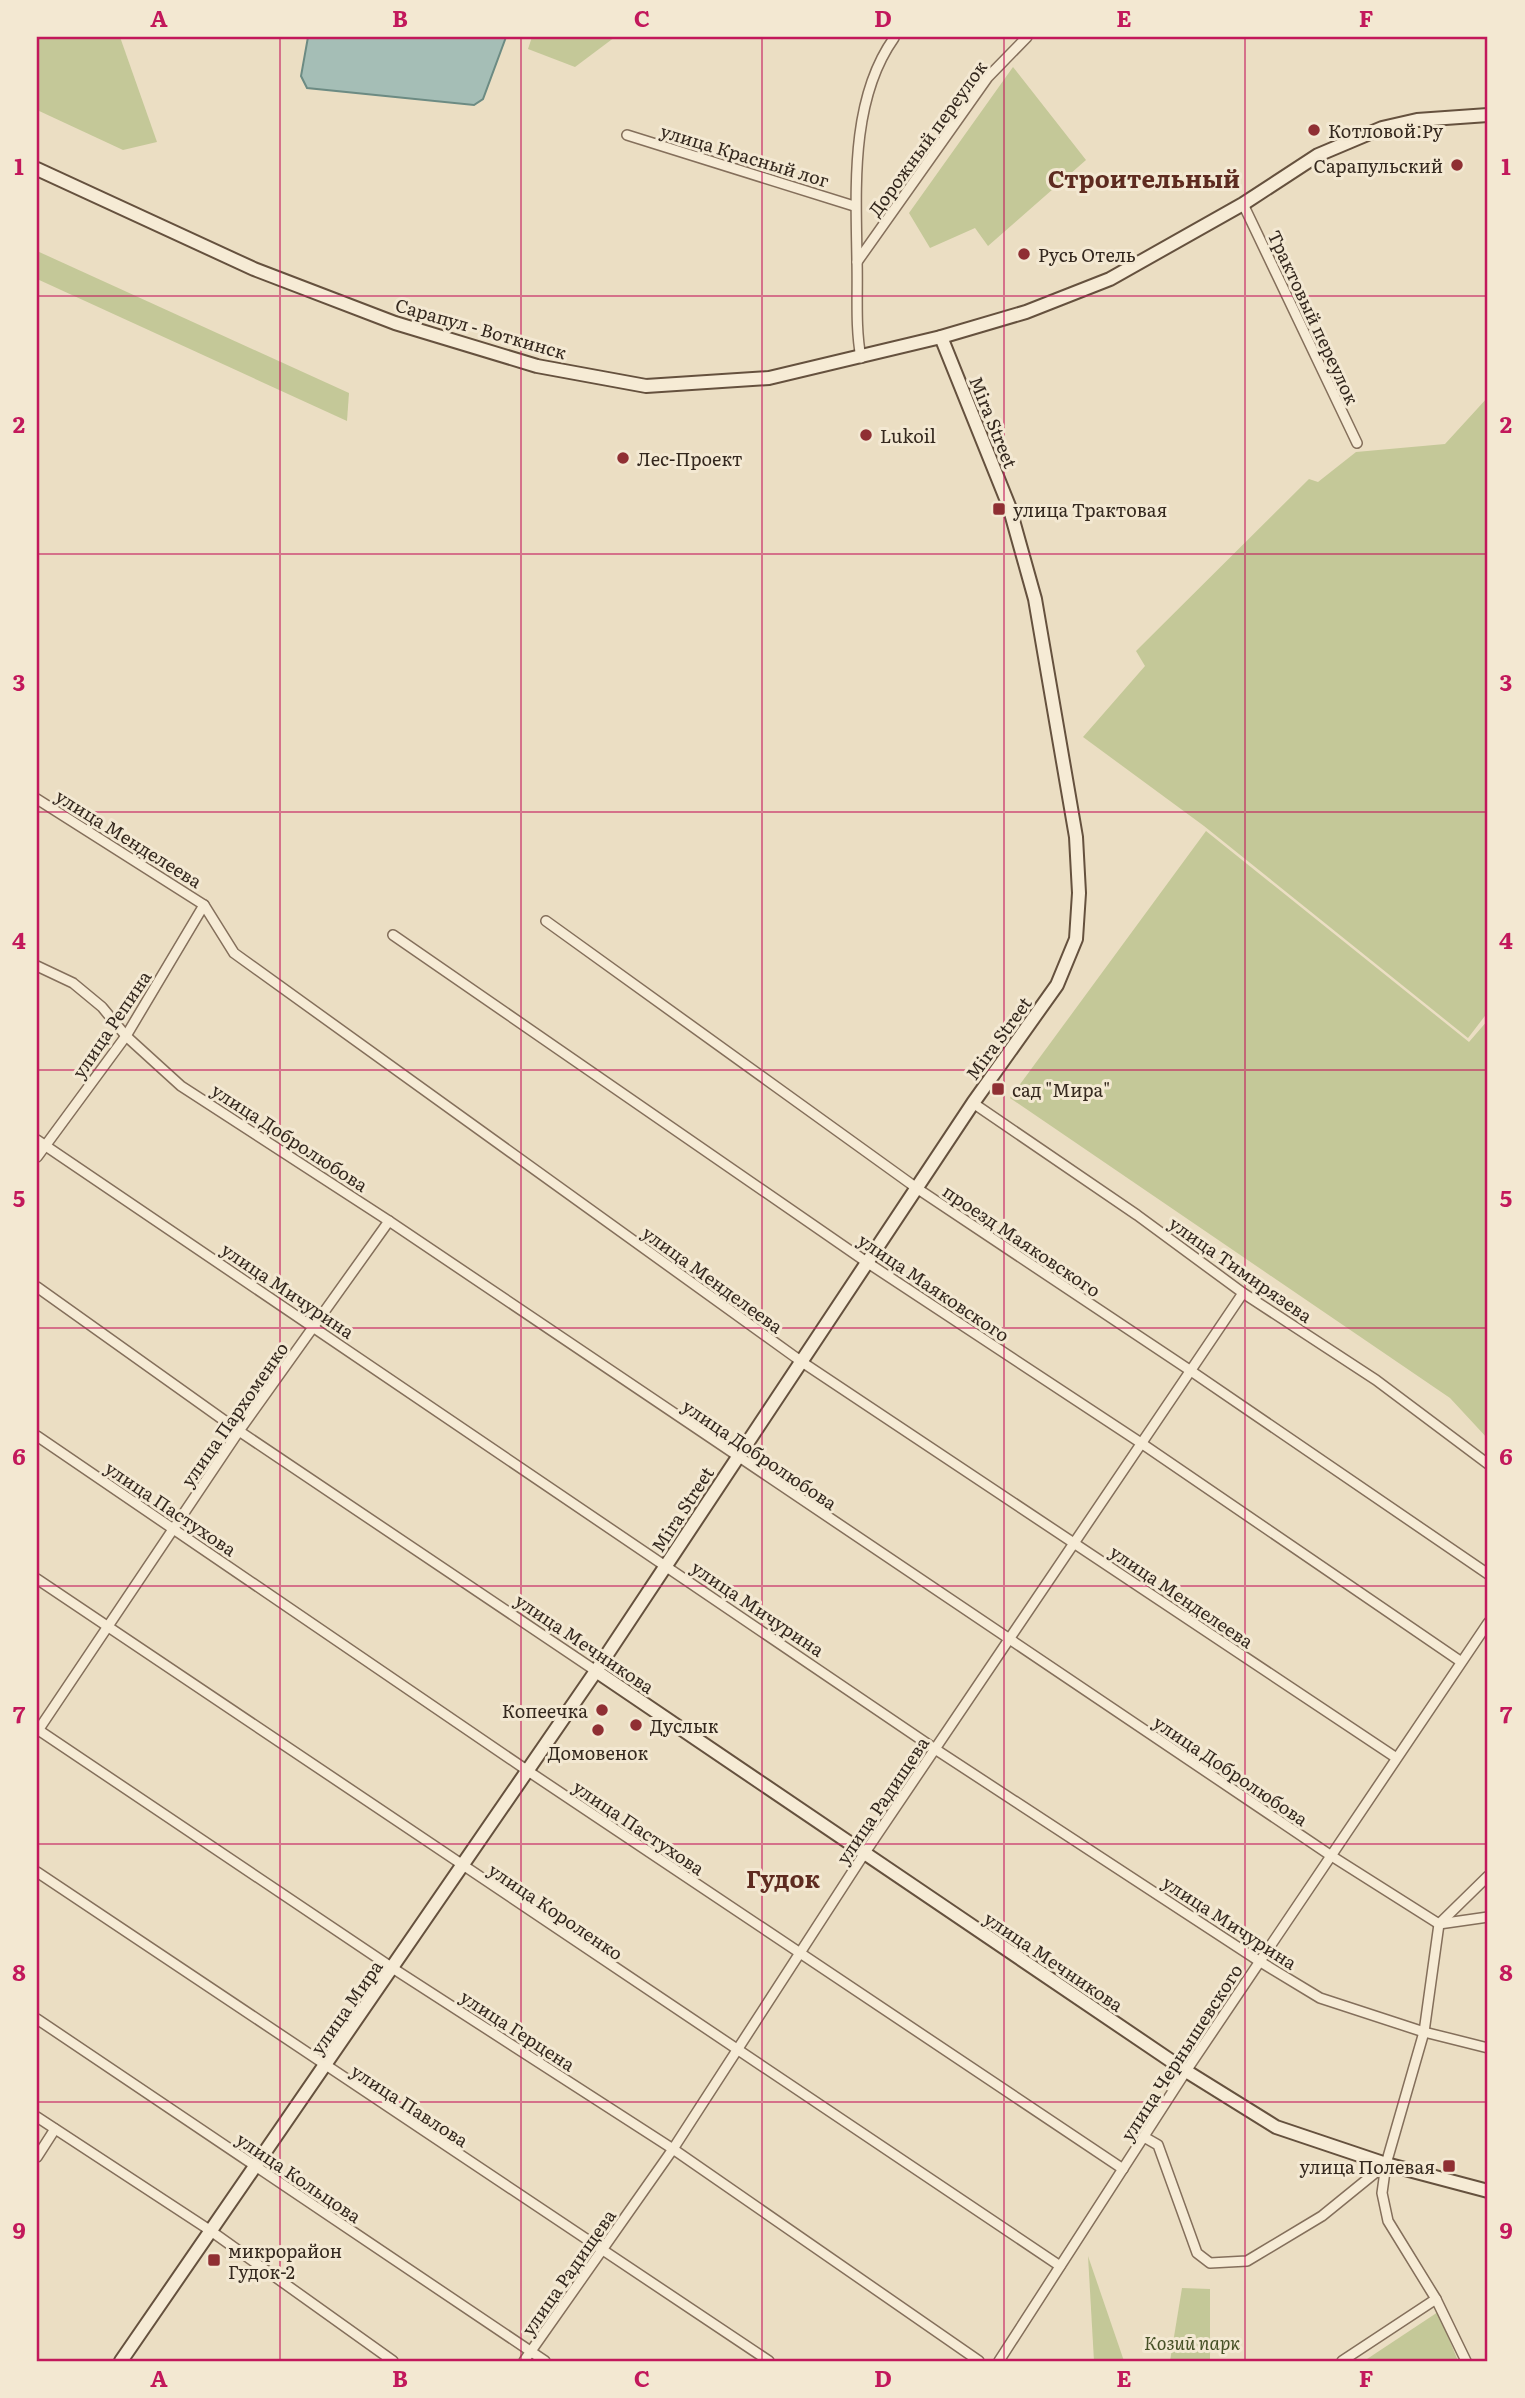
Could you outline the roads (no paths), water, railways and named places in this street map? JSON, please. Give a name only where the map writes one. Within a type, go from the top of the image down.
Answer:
[{"type":"main road","name":"Сарапул - Воткинск","points":[[37,169],[267,274],[395,323],[537,366],[646,386],[769,378],[861,358],[1026,312],[1110,279],[1243,204],[1318,155],[1382,128],[1417,120],[1488,115]]},
{"type":"main road","name":"Mira Street","points":[[596,1671],[918,1189],[972,1103],[1057,985],[1076,939],[1079,893],[1076,837],[1035,599],[1009,506],[941,337]]},
{"type":"main road","name":"улица Мира","points":[[121,2361],[326,2068],[596,1671]]},
{"type":"main road","name":"улица Мечникова","points":[[596,1671],[1186,2071],[1276,2127],[1386,2164],[1488,2191]]},
{"type":"street","name":"улица Красный лог","points":[[861,358],[856,333],[857,262],[854,206],[868,93],[880,57],[894,37]]},
{"type":"street","name":"Дорожный переулок","points":[[857,262],[988,77],[1027,37]]},
{"type":"street","name":"улица Красный лог","points":[[627,135],[854,206]]},
{"type":"street","name":"Трактовый переулок","points":[[1243,204],[1357,443]]},
{"type":"street","name":"улица Менделеева","points":[[37,799],[204,905],[234,953],[802,1362],[1395,1757]]},
{"type":"street","name":"улица Репина","points":[[37,1157],[41,1143],[126,1036],[204,905]]},
{"type":"street","name":"проезд Маяковского","points":[[546,921],[918,1189],[1488,1574]]},
{"type":"street","name":"улица Маяковского","points":[[393,936],[868,1262],[1141,1443],[1461,1661]]},
{"type":"street","name":"улица Добролюбова","points":[[37,966],[73,983],[102,1007],[126,1036],[181,1086],[389,1221],[1009,1642],[1330,1856],[1438,1924]]},
{"type":"street","name":"улица Тимирязева","points":[[972,1103],[1137,1215],[1243,1293],[1376,1380],[1488,1464]]},
{"type":"street","name":"улица Мичурина","points":[[41,1143],[667,1564],[935,1749],[1259,1961],[1320,1998],[1424,2032],[1488,2048]]},
{"type":"street","name":"улица Пархоменко","points":[[37,1730],[109,1629],[239,1431],[389,1221]]},
{"type":"street","name":"улица Мечникова","points":[[37,1287],[239,1431],[596,1671]]},
{"type":"street","name":"улица Радищева","points":[[524,2361],[739,2052],[864,1854],[1243,1293]]},
{"type":"street","name":"улица Пастухова","points":[[37,1436],[799,1954],[1123,2169]]},
{"type":"street","name":"улица Короленко","points":[[37,1579],[1060,2266]]},
{"type":"street","name":"улица Чернышевского","points":[[999,2361],[1186,2071],[1395,1757],[1488,1623]]},
{"type":"street","name":"улица Герцена","points":[[37,1730],[394,1969],[673,2149],[979,2361]]},
{"type":"street","name":"улица Павлова","points":[[37,1872],[326,2068],[769,2361]]},
{"type":"street","points":[[1466,2361],[1436,2299],[1388,2221],[1382,2193],[1386,2164],[1424,2032],[1438,1924],[1488,1876]]},
{"type":"street","points":[[1438,1924],[1488,1917]]},
{"type":"street","name":"улица Кольцова","points":[[37,2019],[545,2361]]},
{"type":"street","points":[[37,2117],[211,2231],[393,2361]]},
{"type":"street","points":[[37,2157],[55,2129]]},
{"type":"street","points":[[1144,2137],[1158,2145],[1197,2253],[1210,2263],[1247,2261],[1322,2216],[1386,2164]]},
{"type":"street","points":[[1342,2361],[1436,2299]]},
{"type":"water","points":[[308,37],[506,37],[483,99],[474,105],[307,88],[301,76]]},
{"type":"place","name":"Котловой.Ру","points":[[1314,130]]},
{"type":"place","name":"Сарапульский","points":[[1457,165]]},
{"type":"place","name":"Русь Отель","points":[[1024,254]]},
{"type":"place","name":"Lukoil","points":[[866,435]]},
{"type":"place","name":"Лес-Проект","points":[[623,458]]},
{"type":"place","name":"улица Трактовая","points":[[999,509]]},
{"type":"place","name":"сад \"Мира\"","points":[[998,1089]]},
{"type":"place","name":"Копеечка","points":[[602,1710]]},
{"type":"place","name":"Дуслык","points":[[636,1725]]},
{"type":"place","name":"Домовенок","points":[[598,1730]]},
{"type":"place","name":"улица Полевая","points":[[1449,2166]]},
{"type":"place","name":"микрорайон Гудок-2","points":[[214,2260]]},
{"type":"district","name":"Строительный","points":[[1144,177]]},
{"type":"district","name":"Гудок","points":[[783,1877]]},
{"type":"park label","name":"Козий парк","points":[[1192,2342]]}]
